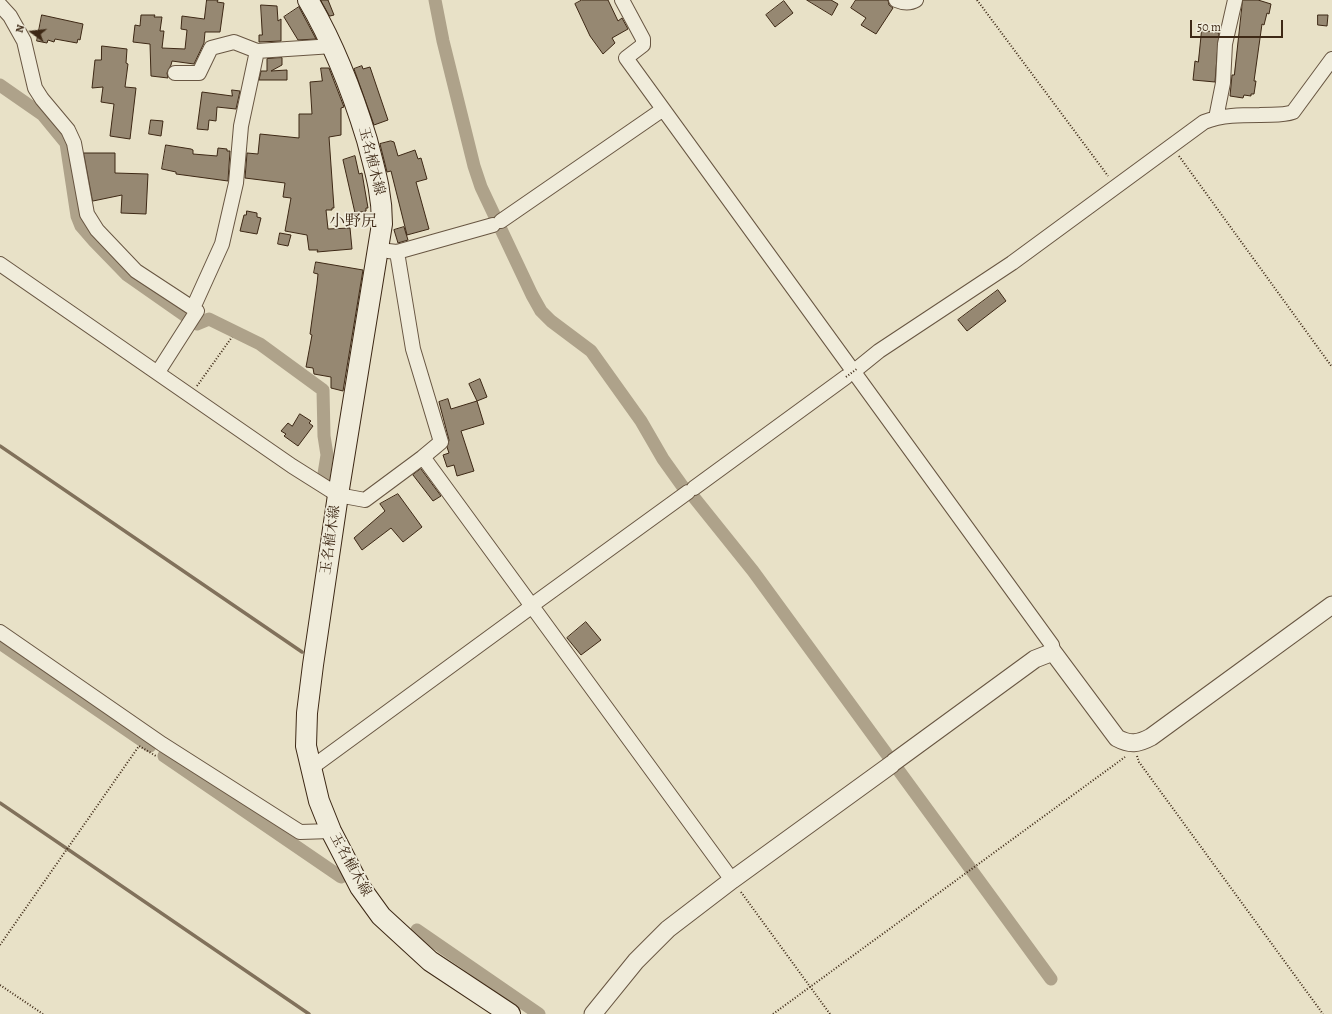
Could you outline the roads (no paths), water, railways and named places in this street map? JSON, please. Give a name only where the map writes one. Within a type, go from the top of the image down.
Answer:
[{"type":"main road","name":"玉名植木線","points":[[308,0],[326,30],[344,71],[362,123],[380,186],[382,224],[387,251],[338,495],[307,713],[306,746],[319,801],[331,831],[344,860],[360,887],[381,916],[430,961],[510,1014]]},
{"type":"street","points":[[623,0],[644,39],[643,45],[626,58],[662,110],[1052,645],[1054,652],[1118,738],[1132,744],[1140,743],[1151,738],[1332,605]]},
{"type":"street","points":[[896,0],[911,3],[916,0]]},
{"type":"street","points":[[1216,118],[1223,83],[1225,44],[1235,0]]},
{"type":"street","points":[[0,5],[10,16],[24,41],[35,88],[42,99],[68,130],[74,143],[87,214],[97,230],[136,271],[197,310],[158,372]]},
{"type":"street","points":[[175,74],[199,73],[211,48],[234,42],[257,51],[333,46]]},
{"type":"street","points":[[193,308],[222,244],[236,183],[241,126],[257,51]]},
{"type":"street","points":[[858,368],[879,351],[1018,259],[1170,145],[1204,122],[1216,118],[1284,115],[1293,112],[1332,59]]},
{"type":"street","points":[[0,264],[292,466],[338,495],[365,500],[441,442],[413,349],[387,251],[498,223],[662,110]]},
{"type":"street","points":[[311,768],[846,377]]},
{"type":"street","points":[[423,457],[732,880]]},
{"type":"street","points":[[0,632],[162,744],[300,832],[331,831]]},
{"type":"street","points":[[593,1014],[636,961],[668,929],[732,880],[1035,659],[1054,652]]},
{"type":"waterway","points":[[435,0],[443,41],[474,166],[481,187],[541,311],[551,321],[591,351],[641,421],[663,459],[683,487],[688,490],[753,571],[1051,979]]},
{"type":"waterway","points":[[0,85],[43,115],[66,143],[77,216],[81,226],[127,275],[197,324],[209,319],[260,344],[323,390],[324,436],[327,455],[323,480]]},
{"type":"waterway","points":[[0,446],[302,652]]},
{"type":"waterway","points":[[0,643],[150,746]]},
{"type":"waterway","points":[[164,756],[341,877]]},
{"type":"waterway","points":[[0,803],[309,1014]]},
{"type":"waterway","points":[[417,930],[539,1014]]},
{"type":"district","name":"小野尻","points":[[353,222]]}]
